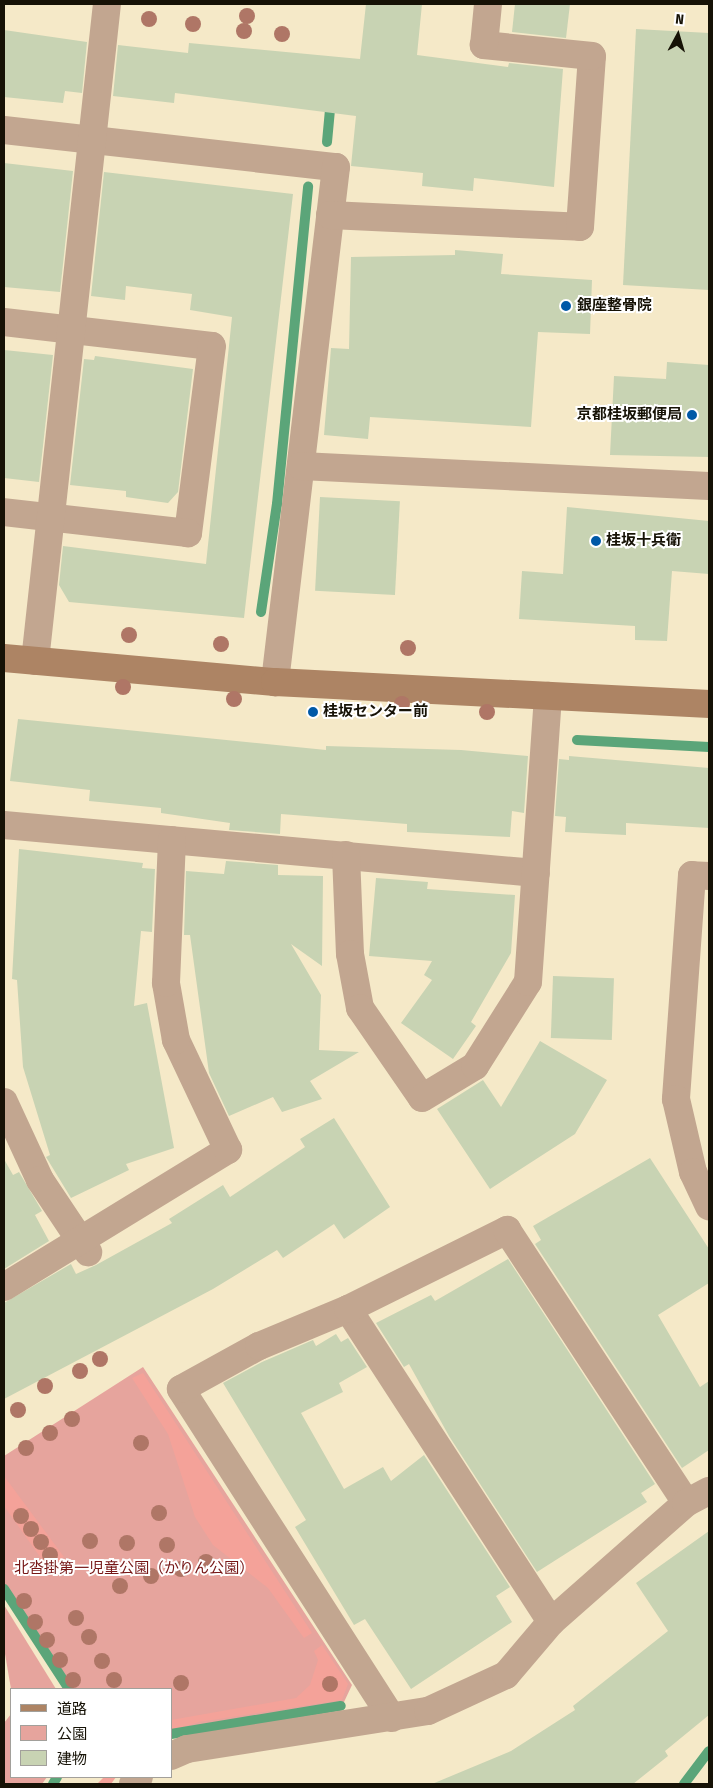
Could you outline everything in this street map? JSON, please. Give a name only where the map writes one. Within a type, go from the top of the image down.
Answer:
[{"type":"street","points":[[35,661],[107,4]]},
{"type":"street","points":[[330,215],[580,227],[592,56],[484,45],[488,4]]},
{"type":"street","points":[[4,130],[336,168],[275,682]]},
{"type":"street","points":[[4,322],[212,346],[188,533],[4,512]]},
{"type":"street","points":[[301,466],[709,486]]},
{"type":"street","points":[[4,658],[275,682],[709,704]]},
{"type":"street","points":[[346,855],[350,954],[360,1008],[422,1098],[475,1066],[528,982],[548,696]]},
{"type":"street","points":[[4,825],[536,873]]},
{"type":"street","points":[[4,1288],[84,1247],[228,1150],[176,1040],[166,983],[172,840]]},
{"type":"street","points":[[709,876],[692,875],[676,1099],[694,1172],[709,1206]]},
{"type":"street","points":[[4,1102],[40,1180],[84,1247]]},
{"type":"street","points":[[392,1718],[181,1389],[259,1346],[348,1309],[507,1230],[686,1504]]},
{"type":"street","points":[[348,1309],[551,1622]]},
{"type":"street","points":[[172,1756],[187,1749],[428,1711],[506,1675],[551,1622],[686,1504],[709,1491]]},
{"type":"green space","name":"北沓掛第一児童公園（かりん公園）","points":[[143,1367],[352,1685],[344,1702],[172,1732],[172,1688],[69,1688],[4,1585],[4,1456]]},
{"type":"green space","points":[[4,1605],[55,1688],[11,1688],[4,1648]]},
{"type":"green space","points":[[10,1715],[10,1778],[46,1778],[42,1784],[4,1784],[4,1723]]},
{"type":"shaded area","points":[[143,1373],[312,1633],[304,1638],[268,1588],[213,1545],[195,1517],[168,1434],[132,1378]]},
{"type":"shaded area","points":[[4,1476],[64,1557],[48,1568],[4,1506]]},
{"type":"shaded area","points":[[322,1645],[348,1684],[342,1700],[199,1722],[172,1731],[172,1720],[296,1698],[310,1685],[318,1660],[314,1651]]},
{"type":"shaded area","points":[[103,1778],[115,1778],[111,1784],[97,1784]]},
{"type":"building","points":[[366,4],[422,4],[417,55],[508,67],[509,63],[563,69],[554,187],[474,178],[473,191],[422,186],[423,173],[351,166],[356,116],[175,93],[174,103],[113,96],[118,45],[188,53],[189,43],[360,59]]},
{"type":"building","points":[[515,4],[570,4],[566,38],[512,32]]},
{"type":"building","points":[[636,29],[709,33],[709,290],[623,285]]},
{"type":"building","points":[[4,30],[87,42],[82,93],[65,91],[63,103],[4,97]]},
{"type":"building","points":[[4,163],[73,171],[60,292],[4,287]]},
{"type":"building","points":[[104,172],[293,194],[244,618],[69,602],[59,585],[63,546],[206,564],[232,317],[190,310],[192,294],[126,286],[125,300],[91,296]]},
{"type":"building","points":[[455,250],[503,254],[501,274],[592,280],[590,334],[538,332],[531,427],[370,417],[368,439],[324,435],[331,348],[349,349],[351,257],[455,255]]},
{"type":"building","points":[[4,350],[53,355],[39,482],[4,478]]},
{"type":"building","points":[[95,356],[193,369],[178,492],[168,503],[126,497],[126,491],[70,485],[84,359],[94,360]]},
{"type":"building","points":[[667,362],[709,365],[709,457],[610,455],[614,376],[666,379]]},
{"type":"building","points":[[320,497],[400,501],[395,595],[315,591]]},
{"type":"building","points":[[567,507],[709,521],[709,574],[672,571],[667,641],[635,640],[635,626],[519,619],[522,571],[563,574]]},
{"type":"building","points":[[18,719],[326,750],[326,746],[461,750],[528,756],[524,813],[512,811],[510,837],[407,832],[407,824],[281,814],[280,834],[229,830],[230,823],[161,813],[161,808],[89,801],[90,790],[10,781]]},
{"type":"building","points":[[569,756],[709,768],[709,828],[626,823],[626,835],[565,832],[566,817],[555,816],[559,759],[569,760]]},
{"type":"building","points":[[19,849],[143,863],[142,868],[155,869],[152,932],[141,931],[134,1006],[147,1003],[174,1148],[126,1164],[129,1170],[71,1198],[46,1157],[50,1155],[23,1067],[17,980],[12,979]]},
{"type":"building","points":[[226,861],[278,865],[278,875],[323,876],[322,966],[291,944],[321,995],[319,1050],[359,1052],[310,1081],[322,1099],[282,1112],[273,1097],[229,1116],[209,1073],[190,935],[184,935],[186,871],[224,874]]},
{"type":"building","points":[[376,878],[428,882],[427,889],[515,895],[511,953],[471,1022],[476,1026],[453,1059],[401,1023],[432,980],[424,975],[432,961],[369,956]]},
{"type":"building","points":[[553,976],[614,978],[612,1040],[551,1038]]},
{"type":"building","points":[[540,1041],[607,1080],[575,1134],[490,1189],[437,1109],[483,1080],[501,1107]]},
{"type":"building","points":[[334,1118],[390,1207],[344,1239],[334,1224],[283,1258],[277,1250],[213,1289],[4,1399],[4,1303],[71,1264],[76,1274],[96,1265],[172,1223],[169,1219],[223,1185],[230,1197],[305,1147],[300,1139]]},
{"type":"building","points":[[650,1158],[709,1249],[709,1283],[658,1315],[700,1387],[709,1381],[709,1450],[682,1468],[535,1244],[541,1240],[533,1226]]},
{"type":"building","points":[[4,1159],[13,1175],[19,1172],[42,1211],[35,1215],[49,1241],[4,1269]]},
{"type":"building","points":[[508,1259],[655,1484],[641,1493],[647,1502],[537,1572],[449,1436],[409,1364],[404,1367],[376,1323],[431,1295],[435,1301]]},
{"type":"building","points":[[336,1334],[341,1342],[348,1338],[367,1367],[339,1383],[343,1392],[301,1413],[344,1489],[383,1467],[391,1481],[424,1455],[510,1587],[496,1596],[512,1622],[411,1689],[365,1619],[354,1625],[295,1527],[306,1520],[223,1383],[262,1362],[313,1340],[316,1346]]},
{"type":"building","points":[[709,1531],[709,1715],[665,1751],[668,1756],[633,1784],[432,1784],[511,1751],[575,1710],[573,1706],[668,1631],[636,1583]]},
{"type":"waterway","points":[[327,142],[331,99]]},
{"type":"waterway","points":[[261,612],[277,504],[308,187]]},
{"type":"waterway","points":[[577,740],[709,747]]},
{"type":"waterway","points":[[4,1589],[68,1688]]},
{"type":"waterway","points":[[172,1734],[341,1706]]},
{"type":"waterway","points":[[684,1784],[709,1751]]},
{"type":"waterway","points":[[53,1784],[56,1778]]},
{"type":"place","name":"銀座整骨院","points":[[566,306]]},
{"type":"place","name":"京都桂坂郵便局","points":[[692,415]]},
{"type":"place","name":"桂坂十兵衛","points":[[596,541]]},
{"type":"place","name":"桂坂センター前","points":[[313,712]]}]
